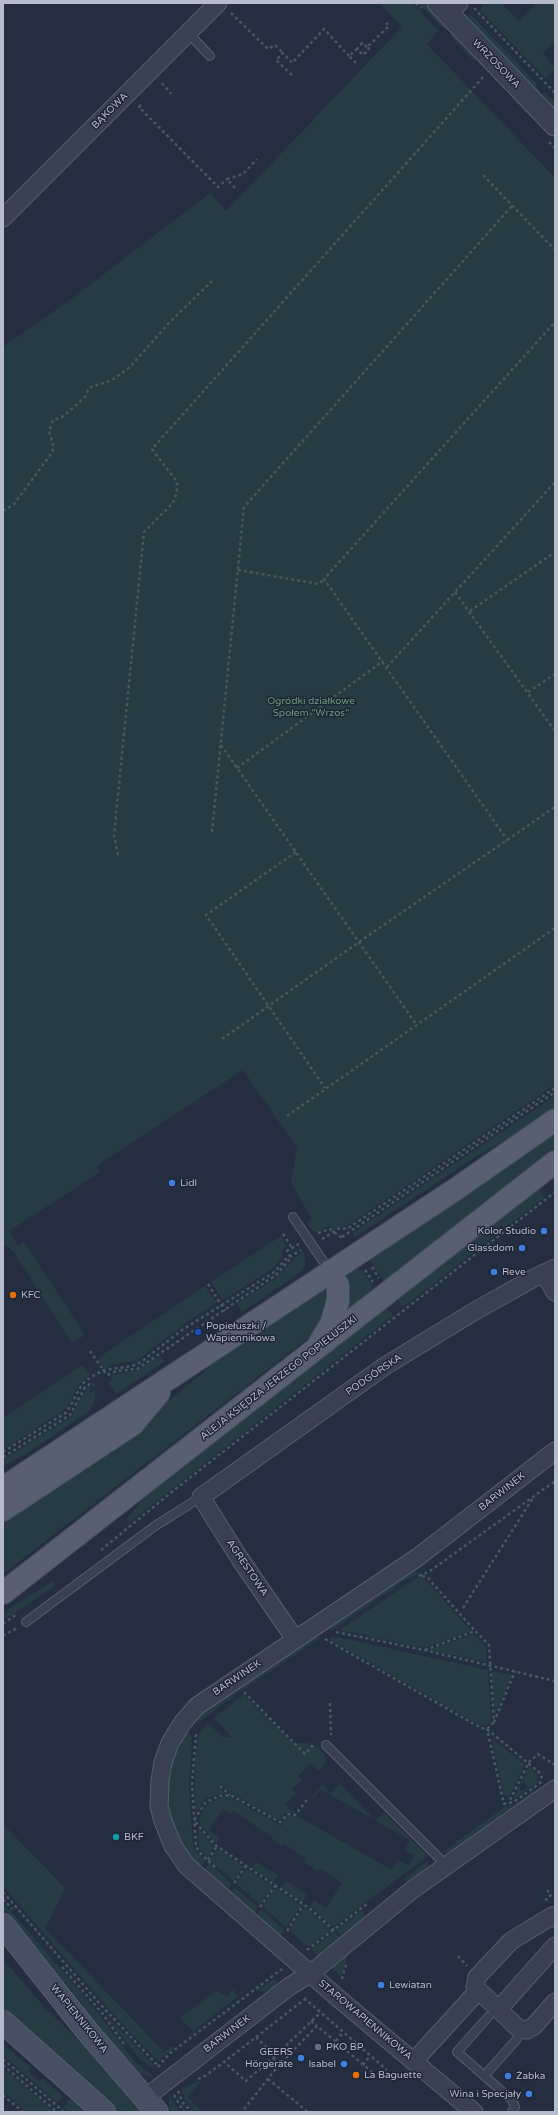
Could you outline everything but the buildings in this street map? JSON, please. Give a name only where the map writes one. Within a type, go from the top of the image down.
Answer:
[{"type":"main road","points":[[3,1488],[452,1191],[555,1120]]},
{"type":"main road","name":"ALEJA KSIĘDZA JERZEGO POPIEŁUSZKI","points":[[3,1593],[555,1162]]},
{"type":"main road","points":[[317,1348],[331,1324],[338,1301],[338,1286],[330,1271]]},
{"type":"main road","points":[[3,1510],[133,1424],[174,1375]]},
{"type":"main road","name":"WAPIENNIKOWA","points":[[3,1925],[87,2031],[151,2105]]},
{"type":"main road","points":[[3,2022],[104,2112]]},
{"type":"street","name":"BĄKOWA","points":[[3,218],[188,33],[222,5]]},
{"type":"street","name":"WRZOSOWA","points":[[454,6],[555,125]]},
{"type":"street","points":[[550,1271],[555,1292]]},
{"type":"street","name":"PODGÓRSKA","points":[[201,1497],[385,1366],[475,1311],[550,1271]]},
{"type":"street","name":"BARWINEK","points":[[310,1974],[186,1865],[168,1835],[159,1806],[160,1780],[163,1762],[170,1743],[183,1722],[197,1706],[418,1557],[555,1451]]},
{"type":"street","name":"AGRESTOWA","points":[[201,1497],[240,1559],[295,1639]]},
{"type":"street","name":"BARWINEK","points":[[151,2105],[290,1986],[310,1974],[412,1890],[555,1789]]},
{"type":"street","points":[[555,1918],[552,1916],[511,1941],[477,1977],[475,1987],[477,1992],[493,2013],[519,2028],[527,2030],[534,2026],[555,2002]]},
{"type":"street","points":[[493,2013],[555,1946]]},
{"type":"street","name":"STAROWAPIENNIKOWA","points":[[310,1974],[474,2112]]},
{"type":"street","points":[[414,2061],[477,1992]]},
{"type":"lane","points":[[188,33],[210,56]]},
{"type":"lane","points":[[293,1217],[330,1271]]},
{"type":"lane","points":[[3,1477],[26,1472]]},
{"type":"lane","points":[[26,1622],[155,1526],[201,1497]]},
{"type":"lane","points":[[326,1745],[446,1865]]},
{"type":"lane","points":[[493,2013],[457,2052],[512,2100],[515,2107],[512,2112]]},
{"type":"lane","points":[[484,2076],[517,2039]]},
{"type":"path","points":[[222,5],[268,49],[275,45],[292,62],[324,29],[356,63]]},
{"type":"path","points":[[454,6],[555,92]]},
{"type":"path","points":[[357,48],[363,55],[369,49],[367,48],[389,26],[384,20]]},
{"type":"path","points":[[349,56],[362,43],[367,48]]},
{"type":"path","points":[[283,53],[276,60],[292,75]]},
{"type":"path","points":[[118,855],[114,835],[144,532],[173,503],[177,492],[177,482],[152,449],[485,75]]},
{"type":"path","points":[[157,88],[167,78]]},
{"type":"path","points":[[162,83],[171,94]]},
{"type":"path","points":[[143,102],[139,107],[218,187],[227,179],[243,174],[257,159]]},
{"type":"path","points":[[484,175],[555,250]]},
{"type":"path","points":[[227,179],[235,188]]},
{"type":"path","points":[[212,832],[244,507],[512,206]]},
{"type":"path","points":[[3,511],[14,504],[51,454],[54,448],[49,431],[53,420],[62,417],[75,406],[85,397],[89,388],[112,380],[130,367],[168,324],[212,281]]},
{"type":"path","points":[[238,570],[320,584],[555,322]]},
{"type":"path","points":[[387,667],[555,482]]},
{"type":"path","points":[[470,611],[555,552]]},
{"type":"path","points":[[324,579],[508,841]]},
{"type":"path","points":[[455,592],[555,731]]},
{"type":"path","points":[[237,768],[383,661]]},
{"type":"path","points":[[528,692],[555,674]]},
{"type":"path","points":[[221,745],[416,1024]]},
{"type":"path","points":[[222,1039],[359,942],[555,808]]},
{"type":"path","points":[[296,852],[206,915],[326,1088]]},
{"type":"path","points":[[287,1116],[416,1024],[555,928]]},
{"type":"path","points":[[320,1240],[340,1228],[347,1229],[555,1088]]},
{"type":"path","points":[[316,1234],[327,1228],[342,1237],[555,1092]]},
{"type":"path","points":[[96,1554],[174,1490],[402,1310],[555,1192]]},
{"type":"path","points":[[347,1229],[353,1238]]},
{"type":"path","points":[[283,1234],[292,1248]]},
{"type":"path","points":[[90,1351],[104,1370],[106,1377],[116,1372],[137,1369],[225,1311],[276,1275],[291,1258],[287,1251],[300,1244]]},
{"type":"path","points":[[3,1452],[65,1414],[82,1384],[104,1370],[137,1364],[182,1330],[273,1273],[289,1256],[302,1249]]},
{"type":"path","points":[[370,1264],[381,1281]]},
{"type":"path","points":[[364,1268],[375,1285]]},
{"type":"path","points":[[208,1284],[225,1311]]},
{"type":"path","points":[[3,1457],[70,1415],[85,1387],[90,1384],[94,1385]]},
{"type":"path","points":[[494,1722],[489,1646],[428,1578],[422,1576],[555,1481]]},
{"type":"path","points":[[463,1608],[534,1496]]},
{"type":"path","points":[[3,1624],[20,1611]]},
{"type":"path","points":[[3,1636],[26,1622]]},
{"type":"path","points":[[424,1650],[475,1630]]},
{"type":"path","points":[[330,1634],[333,1632],[424,1650],[490,1667],[515,1671],[555,1681]]},
{"type":"path","points":[[318,1642],[326,1637],[481,1728],[487,1729],[529,1762],[541,1774],[542,1778],[540,1783],[514,1802],[508,1804],[504,1804],[487,1729]]},
{"type":"path","points":[[487,1729],[494,1722],[515,1671]]},
{"type":"path","points":[[239,1696],[250,1688]]},
{"type":"path","points":[[244,1692],[305,1754],[318,1740]]},
{"type":"path","points":[[197,1730],[193,1757],[192,1784],[196,1846],[199,1852],[218,1870]]},
{"type":"path","points":[[326,1735],[330,1734]]},
{"type":"path","points":[[508,1804],[529,1762],[538,1754],[555,1765]]},
{"type":"path","points":[[220,1786],[230,1795],[280,1822],[288,1814],[295,1815],[307,1800]]},
{"type":"path","points":[[194,1820],[203,1806],[210,1800],[219,1796],[230,1795]]},
{"type":"path","points":[[194,1820],[217,1846],[304,1905],[334,1930]]},
{"type":"path","points":[[208,1860],[217,1846]]},
{"type":"path","points":[[234,1883],[246,1866]]},
{"type":"path","points":[[228,1879],[239,1888]]},
{"type":"path","points":[[260,1907],[275,1886]]},
{"type":"path","points":[[3,1892],[100,2004],[162,2070]]},
{"type":"path","points":[[551,1895],[555,1901]]},
{"type":"path","points":[[3,1899],[32,1932]]},
{"type":"path","points":[[255,1902],[266,1912]]},
{"type":"path","points":[[286,1930],[304,1905]]},
{"type":"path","points":[[281,1926],[292,1935]]},
{"type":"path","points":[[303,1945],[308,1950]]},
{"type":"path","points":[[61,1966],[102,2013],[129,2050]]},
{"type":"path","points":[[161,2061],[280,1970]]},
{"type":"path","points":[[301,1995],[387,2070]]},
{"type":"path","points":[[205,2076],[305,2000]]},
{"type":"path","points":[[224,2062],[246,2081],[274,2057],[320,2013]]},
{"type":"path","points":[[311,2021],[372,2072]]},
{"type":"path","points":[[244,2109],[280,2065],[317,2026]]},
{"type":"path","points":[[336,2042],[343,2032]]},
{"type":"path","points":[[256,2037],[280,2065]]},
{"type":"path","points":[[363,2065],[370,2056]]},
{"type":"path","points":[[3,2059],[64,2112]]},
{"type":"path","points":[[3,2065],[57,2111]]},
{"type":"path","points":[[268,2079],[308,2112]]},
{"type":"path","points":[[177,2088],[183,2103],[192,2112]]},
{"type":"path","points":[[172,2092],[184,2112]]},
{"type":"path","points":[[3,2095],[23,2112]]},
{"type":"green space","name":"Ogródki działkowe Społem \"Wrzos\"","points":[[379,3],[412,3],[438,31],[427,44],[555,178],[555,1085],[350,1224],[334,1230],[331,1226],[328,1226],[314,1233],[307,1223],[311,1218],[291,1182],[297,1148],[243,1070],[96,1166],[100,1172],[9,1231],[18,1246],[24,1242],[85,1335],[72,1343],[13,1251],[3,1244],[3,347],[74,297],[210,193],[226,211],[402,27]]},
{"type":"green space","points":[[418,3],[425,3],[447,27],[444,29]]},
{"type":"green space","points":[[484,3],[501,3],[519,21],[537,3],[555,3],[555,40],[543,53],[555,69],[545,78],[480,10]]},
{"type":"green space","points":[[469,13],[538,85],[534,88],[470,22]]},
{"type":"green space","points":[[454,31],[476,55],[475,62],[450,36]]},
{"type":"green space","points":[[544,91],[555,103],[555,113],[540,97]]},
{"type":"green space","points":[[555,1096],[555,1109],[528,1128],[475,1157],[355,1237],[352,1233]]},
{"type":"green space","points":[[555,1133],[555,1151],[387,1285],[368,1257]]},
{"type":"green space","points":[[538,1188],[545,1197],[403,1307],[396,1298]]},
{"type":"green space","points":[[281,1236],[286,1247],[281,1252],[283,1256],[272,1269],[223,1300],[211,1282]]},
{"type":"green space","points":[[303,1252],[306,1262],[303,1270],[242,1312],[237,1304],[277,1277],[296,1256]]},
{"type":"green space","points":[[356,1265],[358,1269],[362,1270],[373,1286],[371,1290],[374,1295],[345,1318],[341,1275]]},
{"type":"green space","points":[[329,1284],[330,1310],[312,1335],[3,1574],[3,1516],[136,1428],[249,1334]]},
{"type":"green space","points":[[205,1286],[217,1303],[191,1319],[136,1361],[114,1364],[105,1369],[98,1358]]},
{"type":"green space","points":[[384,1307],[392,1313],[392,1316],[129,1523],[126,1520],[148,1493]]},
{"type":"green space","points":[[161,1357],[164,1362],[116,1394],[108,1382],[112,1380],[110,1376],[112,1375],[136,1371],[154,1359]]},
{"type":"green space","points":[[81,1366],[84,1367],[90,1375],[79,1384],[66,1409],[3,1450],[3,1418]]},
{"type":"green space","points":[[90,1386],[90,1394],[95,1391],[95,1396],[93,1405],[88,1412],[24,1455],[3,1466],[3,1459],[71,1417],[85,1390]]},
{"type":"green space","points":[[412,1570],[421,1573],[407,1579],[332,1630],[322,1628]]},
{"type":"green space","points":[[418,1577],[427,1581],[471,1631],[424,1648],[340,1630]]},
{"type":"green space","points":[[54,1580],[54,1586],[3,1621],[3,1614],[6,1611]]},
{"type":"green space","points":[[314,1634],[320,1638],[238,1693],[198,1723],[193,1721],[205,1710]]},
{"type":"green space","points":[[474,1634],[486,1648],[487,1662],[430,1650]]},
{"type":"green space","points":[[332,1636],[488,1670],[491,1724],[481,1726],[329,1639]]},
{"type":"green space","points":[[492,1671],[512,1675],[495,1714]]},
{"type":"green space","points":[[244,1695],[293,1743],[307,1743],[316,1746],[325,1755],[324,1765],[319,1771],[310,1763],[298,1776],[302,1779],[292,1789],[296,1794],[285,1804],[293,1813],[286,1812],[279,1820],[231,1793],[221,1784],[219,1787],[225,1793],[207,1798],[198,1811],[195,1809],[195,1760],[198,1735],[208,1723],[223,1737],[231,1738],[227,1731],[214,1718]]},
{"type":"green space","points":[[187,1730],[192,1738],[189,1787],[193,1846],[197,1853],[206,1861],[200,1869],[181,1842],[174,1828],[167,1798],[168,1772],[176,1748]]},
{"type":"green space","points":[[492,1739],[525,1764],[509,1797],[504,1795]]},
{"type":"green space","points":[[529,1767],[537,1774],[538,1782],[513,1800],[519,1787],[522,1791],[528,1787],[524,1782],[520,1785]]},
{"type":"green space","points":[[340,1784],[375,1820],[320,1789],[314,1799],[312,1797],[322,1785],[330,1794]]},
{"type":"green space","points":[[534,1790],[536,1792],[453,1852],[443,1852],[506,1806],[514,1805]]},
{"type":"green space","points":[[223,1797],[229,1797],[282,1826],[282,1822],[288,1816],[297,1816],[392,1870],[398,1860],[409,1866],[415,1855],[405,1850],[410,1840],[376,1821],[384,1813],[428,1856],[333,1927],[310,1907],[314,1900],[326,1908],[342,1883],[320,1868],[318,1871],[304,1862],[305,1858],[284,1844],[281,1846],[272,1840],[273,1838],[234,1811],[231,1814],[223,1809],[209,1830],[220,1838],[216,1844],[199,1822],[204,1809],[210,1802]]},
{"type":"green space","points":[[3,1824],[65,1888],[45,1928],[164,2052],[172,2046],[174,2048],[158,2061],[113,2014],[3,1886]]},
{"type":"green space","points":[[198,1826],[214,1847],[208,1858],[199,1848]]},
{"type":"green space","points":[[217,1850],[221,1851],[243,1866],[234,1881],[210,1860]]},
{"type":"green space","points":[[428,1861],[428,1870],[410,1886],[404,1879]]},
{"type":"green space","points":[[256,1862],[278,1875],[274,1882],[252,1868]]},
{"type":"green space","points":[[209,1863],[232,1884],[226,1892],[203,1871]]},
{"type":"green space","points":[[247,1869],[273,1886],[260,1904],[249,1895],[250,1893],[248,1891],[247,1893],[236,1883]]},
{"type":"green space","points":[[286,1881],[307,1895],[302,1902],[281,1888]]},
{"type":"green space","points":[[234,1887],[258,1907],[253,1916],[229,1894]]},
{"type":"green space","points":[[274,1889],[278,1889],[301,1905],[286,1927],[263,1907]]},
{"type":"green space","points":[[3,1902],[94,2008],[137,2064],[154,2077],[136,2073],[107,2042],[78,1998],[3,1909]]},
{"type":"green space","points":[[304,1908],[308,1909],[331,1930],[308,1947],[289,1930]]},
{"type":"green space","points":[[261,1909],[285,1931],[279,1939],[255,1918]]},
{"type":"green space","points":[[362,1910],[366,1920],[343,1937],[336,1930]]},
{"type":"green space","points":[[334,1932],[341,1939],[319,1956],[311,1949]]},
{"type":"green space","points":[[347,1953],[348,1954],[341,1977],[332,1968],[335,1962]]},
{"type":"green space","points":[[3,1959],[46,2009],[98,2058],[146,2112],[117,2112],[3,2010]]},
{"type":"green space","points":[[274,1979],[281,1984],[270,1992],[256,1990]]},
{"type":"green space","points":[[237,1989],[234,1992],[237,1997],[193,2031],[179,2018],[217,1991],[228,1997],[231,1991]]},
{"type":"green space","points":[[110,2019],[154,2065],[150,2067],[138,2057],[109,2020]]},
{"type":"green space","points":[[3,2044],[31,2068],[28,2071],[39,2081],[42,2078],[63,2096],[57,2103],[3,2055]]},
{"type":"green space","points":[[3,2068],[54,2112],[27,2112],[3,2092]]},
{"type":"green space","points":[[200,2081],[201,2082],[187,2097],[202,2112],[196,2112],[186,2101],[181,2088]]},
{"type":"green space","points":[[169,2094],[180,2112],[172,2112],[169,2107]]},
{"type":"green space","points":[[74,2095],[93,2112],[69,2112],[63,2107]]},
{"type":"place","name":"Lidl","points":[[172,1183]]},
{"type":"place","name":"Kolor Studio","points":[[544,1231]]},
{"type":"place","name":"Glassdom","points":[[522,1248]]},
{"type":"place","name":"Reve","points":[[494,1272]]},
{"type":"place","name":"KFC","points":[[13,1295]]},
{"type":"place","name":"Popiełuszki / Wapiennikowa","points":[[198,1332]]},
{"type":"place","name":"BKF","points":[[116,1837]]},
{"type":"place","name":"Lewiatan","points":[[381,1985]]},
{"type":"place","name":"PKO BP","points":[[318,2047]]},
{"type":"place","name":"GEERS Hörgeräte","points":[[301,2058]]},
{"type":"place","name":"Isabel","points":[[344,2064]]},
{"type":"place","name":"La Baguette","points":[[356,2075]]},
{"type":"place","name":"Żabka","points":[[508,2076]]},
{"type":"place","name":"Wina i Specjały","points":[[529,2094]]}]
